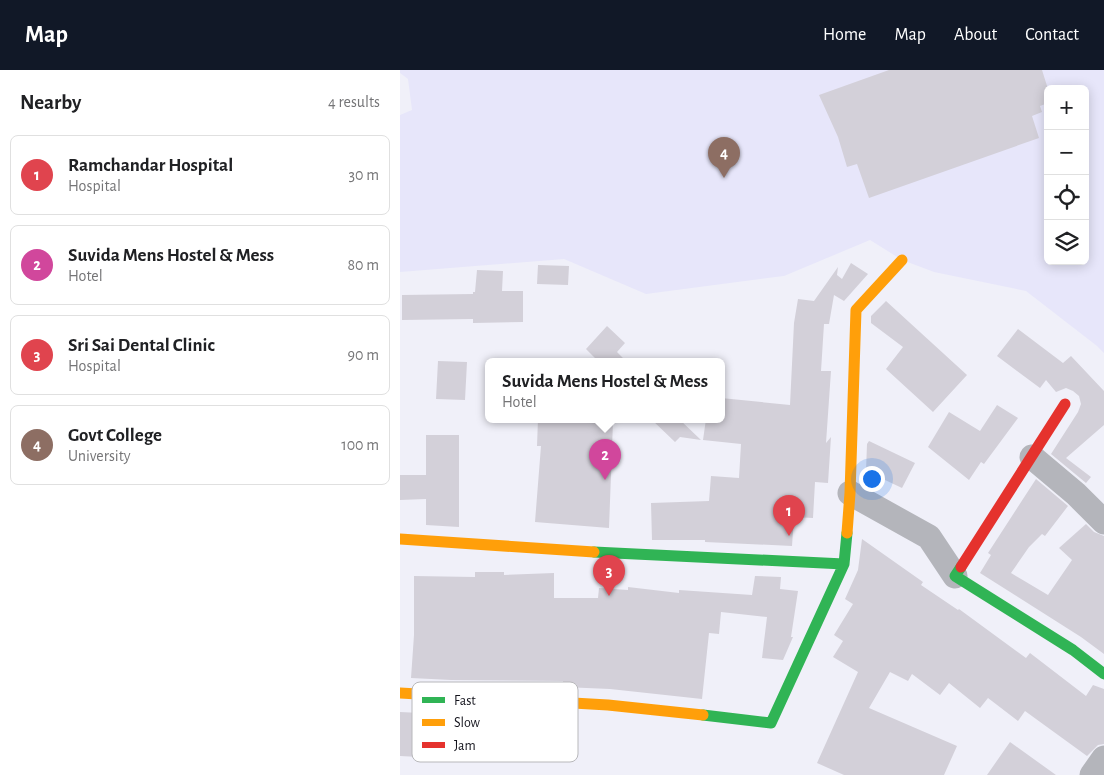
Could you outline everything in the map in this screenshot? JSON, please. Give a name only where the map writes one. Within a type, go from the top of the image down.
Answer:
[{"type":"street","points":[[578,704],[771,723],[844,564],[850,493],[856,310],[902,260]]},
{"type":"street","points":[[955,576],[1065,404]]},
{"type":"street","points":[[1032,457],[1076,494],[1104,522]]},
{"type":"street","points":[[850,493],[929,537],[955,576],[1073,650],[1104,674]]},
{"type":"street","points":[[400,539],[646,555],[844,564]]},
{"type":"street","points":[[1092,775],[1104,758]]},
{"type":"shaded area","points":[[400,70],[1104,70],[1104,353],[1026,291],[934,272],[902,260],[870,240],[784,276],[646,294],[564,259],[400,272],[400,115],[412,110],[408,79],[400,73]]},
{"type":"building","points":[[889,70],[1042,70],[1047,85],[1044,85],[1044,104],[1040,106],[1042,112],[1032,116],[1039,138],[869,198],[857,164],[847,167],[838,137],[819,95]]},
{"type":"building","points":[[851,263],[868,274],[844,301],[834,295],[829,324],[824,324],[821,371],[831,371],[826,443],[831,437],[828,483],[815,482],[813,518],[794,517],[792,546],[705,542],[705,540],[652,540],[651,503],[709,501],[711,476],[739,478],[741,444],[703,440],[705,423],[725,423],[725,398],[790,405],[794,323],[798,299],[814,301],[838,267],[837,275],[842,279]]},
{"type":"building","points":[[538,265],[569,266],[568,285],[537,284]]},
{"type":"building","points":[[477,270],[503,271],[502,291],[523,291],[523,322],[473,323],[473,319],[402,320],[402,295],[473,294],[475,292]]},
{"type":"building","points":[[886,301],[967,375],[933,412],[886,369],[903,347],[871,323],[871,316]]},
{"type":"building","points":[[607,326],[625,343],[617,352],[623,358],[595,358],[586,349]]},
{"type":"building","points":[[1018,329],[1063,363],[1071,356],[1104,391],[1104,425],[1066,458],[1091,477],[1086,483],[1051,454],[1078,412],[1081,404],[1079,396],[1066,388],[1056,392],[1046,380],[1040,388],[997,356]]},
{"type":"building","points":[[438,361],[467,362],[465,400],[436,399]]},
{"type":"building","points":[[997,405],[1018,418],[984,464],[981,462],[969,480],[928,447],[949,412],[980,431]]},
{"type":"building","points":[[538,423],[613,423],[609,528],[535,522],[541,446],[537,446]]},
{"type":"building","points":[[655,423],[683,423],[701,440],[680,437],[675,442]]},
{"type":"building","points":[[426,435],[459,435],[459,527],[426,525],[426,499],[400,500],[400,475],[426,475]]},
{"type":"building","points":[[869,441],[915,463],[902,488],[866,471],[867,444]]},
{"type":"building","points":[[1036,479],[1068,506],[1045,536],[1042,534],[1029,547],[1011,573],[1048,595],[1072,560],[1059,548],[1086,524],[1094,532],[1104,536],[1104,654],[1081,637],[980,573],[991,555],[988,553]]},
{"type":"building","points":[[862,539],[923,582],[921,585],[959,609],[1026,658],[1030,653],[1086,696],[1093,685],[1104,689],[1104,744],[1098,745],[1087,756],[1025,711],[1018,721],[988,698],[980,708],[949,683],[940,695],[912,674],[908,681],[890,672],[869,708],[957,746],[944,775],[844,775],[817,763],[858,672],[833,657],[843,641],[834,635],[853,604],[845,599],[858,570]]},
{"type":"building","points":[[475,572],[504,572],[504,575],[554,573],[554,598],[598,598],[599,588],[628,590],[628,587],[679,593],[679,590],[752,595],[755,576],[781,577],[780,589],[798,591],[791,637],[793,637],[783,660],[762,658],[767,617],[721,612],[719,634],[709,633],[702,699],[610,689],[578,688],[578,682],[411,678],[414,635],[414,576],[475,577]]},
{"type":"building","points":[[400,712],[412,713],[412,757],[400,756]]},
{"type":"building","points":[[1010,742],[1056,775],[987,775]]},
{"type":"traffic: fast","points":[[703,715],[771,723],[844,564],[847,533]]},
{"type":"traffic: fast","points":[[594,552],[844,564]]},
{"type":"traffic: fast","points":[[961,567],[955,576],[1073,650],[1104,674]]},
{"type":"traffic: slow","points":[[847,533],[856,310],[902,260]]},
{"type":"traffic: slow","points":[[400,539],[594,552]]},
{"type":"traffic: slow","points":[[400,693],[412,694]]},
{"type":"traffic: slow","points":[[578,703],[703,715]]},
{"type":"traffic: jam","points":[[961,567],[1065,404]]},
{"type":"place","name":"Govt College","points":[[724,178]]},
{"type":"place","name":"Suvida Mens Hostel & Mess","points":[[605,480]]},
{"type":"place","name":"Ramchandar Hospital","points":[[789,536]]},
{"type":"place","name":"Sri Sai Dental Clinic","points":[[609,596]]}]
